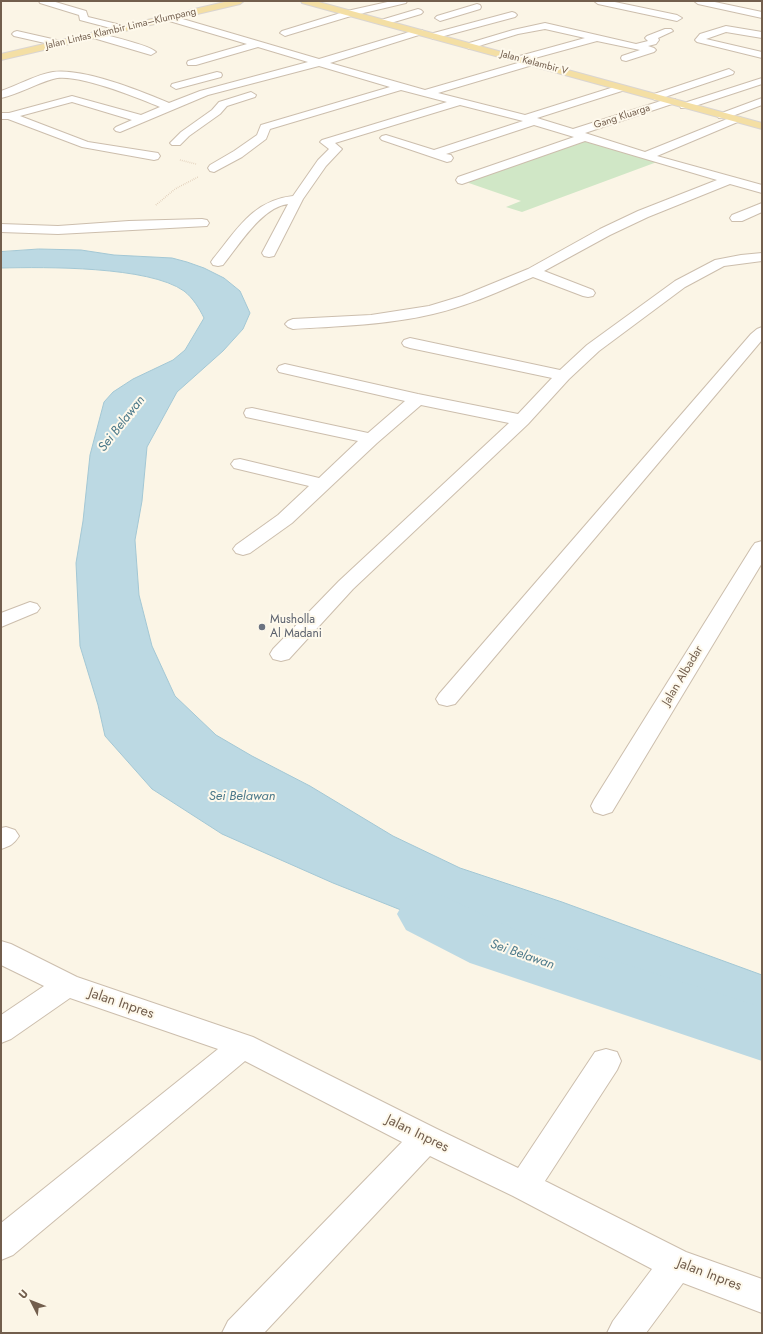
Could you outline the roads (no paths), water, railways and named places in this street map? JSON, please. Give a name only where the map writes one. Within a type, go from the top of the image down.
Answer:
[{"type":"main road","name":"Jalan Lintas Klambir Lima–Klumpang","points":[[1,56],[240,1]]},
{"type":"main road","name":"Jalan Kelambir V","points":[[305,1],[404,27],[419,28],[432,36],[532,62],[685,106],[762,126]]},
{"type":"street","points":[[43,1],[83,13],[83,18],[122,28]]},
{"type":"street","points":[[285,33],[351,13],[403,1]]},
{"type":"street","points":[[598,1],[677,18]]},
{"type":"street","points":[[698,1],[762,15]]},
{"type":"street","points":[[433,20],[477,8],[461,3]]},
{"type":"street","points":[[613,14],[649,3]]},
{"type":"street","points":[[745,11],[762,5]]},
{"type":"street","points":[[384,22],[418,12]]},
{"type":"street","points":[[432,36],[512,15]]},
{"type":"street","points":[[169,18],[295,54],[401,87],[530,120],[646,156],[762,189]]},
{"type":"street","points":[[469,46],[542,26],[554,27],[651,50],[626,58]]},
{"type":"street","points":[[120,129],[204,93],[321,62],[419,28]]},
{"type":"street","points":[[762,35],[726,29],[703,36],[700,40],[762,54]]},
{"type":"street","points":[[638,46],[653,42],[654,40],[650,38],[668,31]]},
{"type":"street","points":[[17,34],[58,43]]},
{"type":"street","points":[[93,35],[126,45],[133,45],[151,52]]},
{"type":"street","points":[[520,59],[598,37]]},
{"type":"street","points":[[192,63],[259,44]]},
{"type":"street","points":[[273,60],[295,54]]},
{"type":"street","points":[[425,93],[532,62]]},
{"type":"street","points":[[328,76],[349,71]]},
{"type":"street","points":[[176,86],[228,72]]},
{"type":"street","points":[[655,97],[729,72]]},
{"type":"street","points":[[1,95],[53,75],[70,74],[133,92],[169,107]]},
{"type":"street","points":[[685,106],[762,81]]},
{"type":"street","points":[[214,168],[238,154],[262,136],[265,127],[401,87]]},
{"type":"street","points":[[433,154],[621,88]]},
{"type":"street","points":[[176,143],[185,134],[216,112],[223,104],[264,92]]},
{"type":"street","points":[[5,116],[72,99],[142,119]]},
{"type":"street","points":[[269,253],[297,199],[322,163],[336,149],[326,142],[459,101]]},
{"type":"street","name":"Gang Kluarga","points":[[462,180],[671,101]]},
{"type":"street","points":[[723,116],[762,101]]},
{"type":"street","points":[[5,116],[86,145],[154,156]]},
{"type":"street","points":[[646,156],[736,119]]},
{"type":"street","points":[[386,138],[447,158]]},
{"type":"street","points":[[293,324],[371,320],[431,310],[467,299],[533,272],[604,232],[665,204],[728,180]]},
{"type":"street","points":[[218,262],[257,216],[266,208],[278,202],[297,199]]},
{"type":"street","points":[[737,218],[762,207]]},
{"type":"street","points":[[1,228],[58,230],[128,225],[202,223]]},
{"type":"street","points":[[281,654],[346,585],[522,420],[593,348],[680,284],[720,263],[762,257]]},
{"type":"street","points":[[533,272],[588,293]]},
{"type":"street","points":[[447,699],[762,332]]},
{"type":"street","points":[[410,343],[564,376]]},
{"type":"street","points":[[285,369],[418,399],[522,420]]},
{"type":"street","points":[[243,548],[285,519],[371,439],[418,399]]},
{"type":"street","points":[[252,413],[371,439]]},
{"type":"street","points":[[240,464],[323,484]]},
{"type":"street","name":"Jalan Albadar","points":[[603,806],[762,546]]},
{"type":"street","points":[[1,621],[30,608]]},
{"type":"street","name":"Jalan Inpres","points":[[1,952],[67,985],[243,1046],[426,1140],[524,1186],[676,1264],[762,1296]]},
{"type":"street","points":[[1,1031],[67,985]]},
{"type":"street","points":[[1,1244],[243,1046]]},
{"type":"street","points":[[524,1186],[606,1061]]},
{"type":"street","points":[[240,1333],[426,1140]]},
{"type":"street","points":[[624,1333],[676,1264]]},
{"type":"water","name":"Sei Belawan","points":[[39,249],[81,250],[114,255],[172,258],[187,262],[204,268],[224,278],[240,291],[250,313],[243,329],[223,351],[177,392],[147,447],[142,501],[135,540],[139,595],[152,646],[175,696],[216,735],[252,756],[310,786],[393,836],[460,868],[562,902],[762,975],[762,1039],[675,1004],[599,978],[479,941],[333,883],[222,834],[152,789],[105,736],[98,705],[80,646],[76,563],[83,521],[90,455],[104,402],[113,392],[133,379],[173,360],[185,350],[204,318],[196,303],[184,291],[168,283],[147,277],[122,272],[69,268],[1,268],[1,252]]},
{"type":"waterway","name":"Sei Belawan","points":[[427,914],[492,946],[762,1034]]},
{"type":"place","name":"Musholla Al Madani","points":[[262,627]]}]
